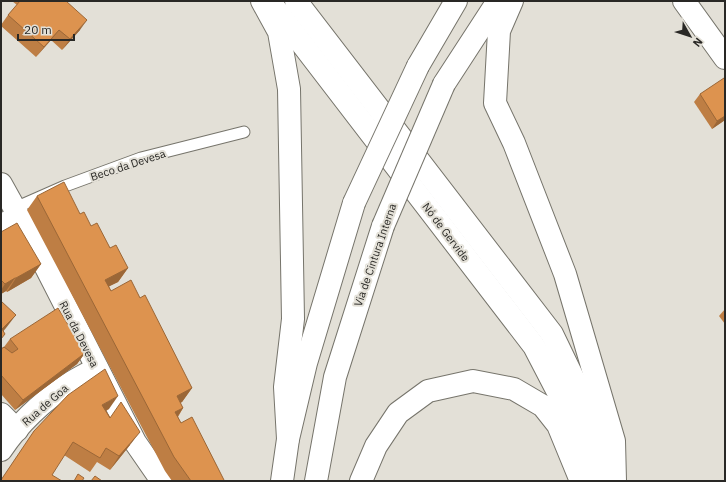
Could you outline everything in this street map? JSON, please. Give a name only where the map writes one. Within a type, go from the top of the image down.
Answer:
[{"type":"main road","points":[[262,1],[279,32],[289,89],[293,319],[285,387],[288,439]]},
{"type":"main road","name":"Nó de Gervide","points":[[269,1],[534,346],[574,423],[589,469],[590,481]]},
{"type":"main road","name":"Nó de Gervide","points":[[296,1],[552,334],[591,416],[609,481]]},
{"type":"main road","points":[[282,481],[288,439],[306,363],[354,203],[418,66],[456,1]]},
{"type":"main road","name":"Via de Cintura Interna","points":[[316,481],[335,377],[383,226],[444,84],[498,1]]},
{"type":"main road","points":[[512,1],[498,31],[495,103],[514,143],[565,274],[614,441],[615,481]]},
{"type":"main road","points":[[684,1],[725,58]]},
{"type":"main road","name":"Rua da Devesa","points":[[1,184],[11,217],[97,368],[135,442],[162,481]]},
{"type":"main road","name":"Rua de Goa","points":[[1,450],[26,419],[50,398],[97,368]]},
{"type":"main road","points":[[361,481],[376,446],[398,413],[428,391],[473,381],[514,389],[543,406],[558,425],[581,481]]},
{"type":"main road","points":[[1,414],[17,430]]},
{"type":"lane","name":"Beco da Devesa","points":[[11,217],[65,186],[141,158],[244,132]]},
{"type":"building","points":[[20,1],[66,1],[87,20],[70,39],[59,30],[44,47],[8,15]]},
{"type":"building","points":[[724,78],[725,116],[717,121],[700,94]]},
{"type":"building","points":[[64,182],[80,214],[84,212],[91,226],[97,223],[110,248],[116,245],[128,268],[105,280],[111,291],[131,280],[140,298],[145,295],[192,388],[177,396],[183,408],[175,412],[181,423],[192,417],[224,480],[223,481],[191,481],[174,457],[37,196]]},
{"type":"building","points":[[17,223],[41,264],[5,284],[1,280],[1,232]]},
{"type":"building","points":[[1,301],[16,315],[2,329],[5,334],[1,339]]},
{"type":"building","points":[[58,308],[85,353],[23,400],[1,375],[1,349],[4,347],[12,353],[18,349],[10,339]]},
{"type":"building","points":[[105,369],[118,396],[102,405],[110,418],[121,402],[140,432],[119,456],[106,448],[100,458],[73,442],[52,475],[62,481],[1,481],[34,431],[68,395]]},
{"type":"building","points":[[78,474],[84,478],[82,481],[74,481]]},
{"type":"building","points":[[95,476],[102,481],[91,481]]}]
